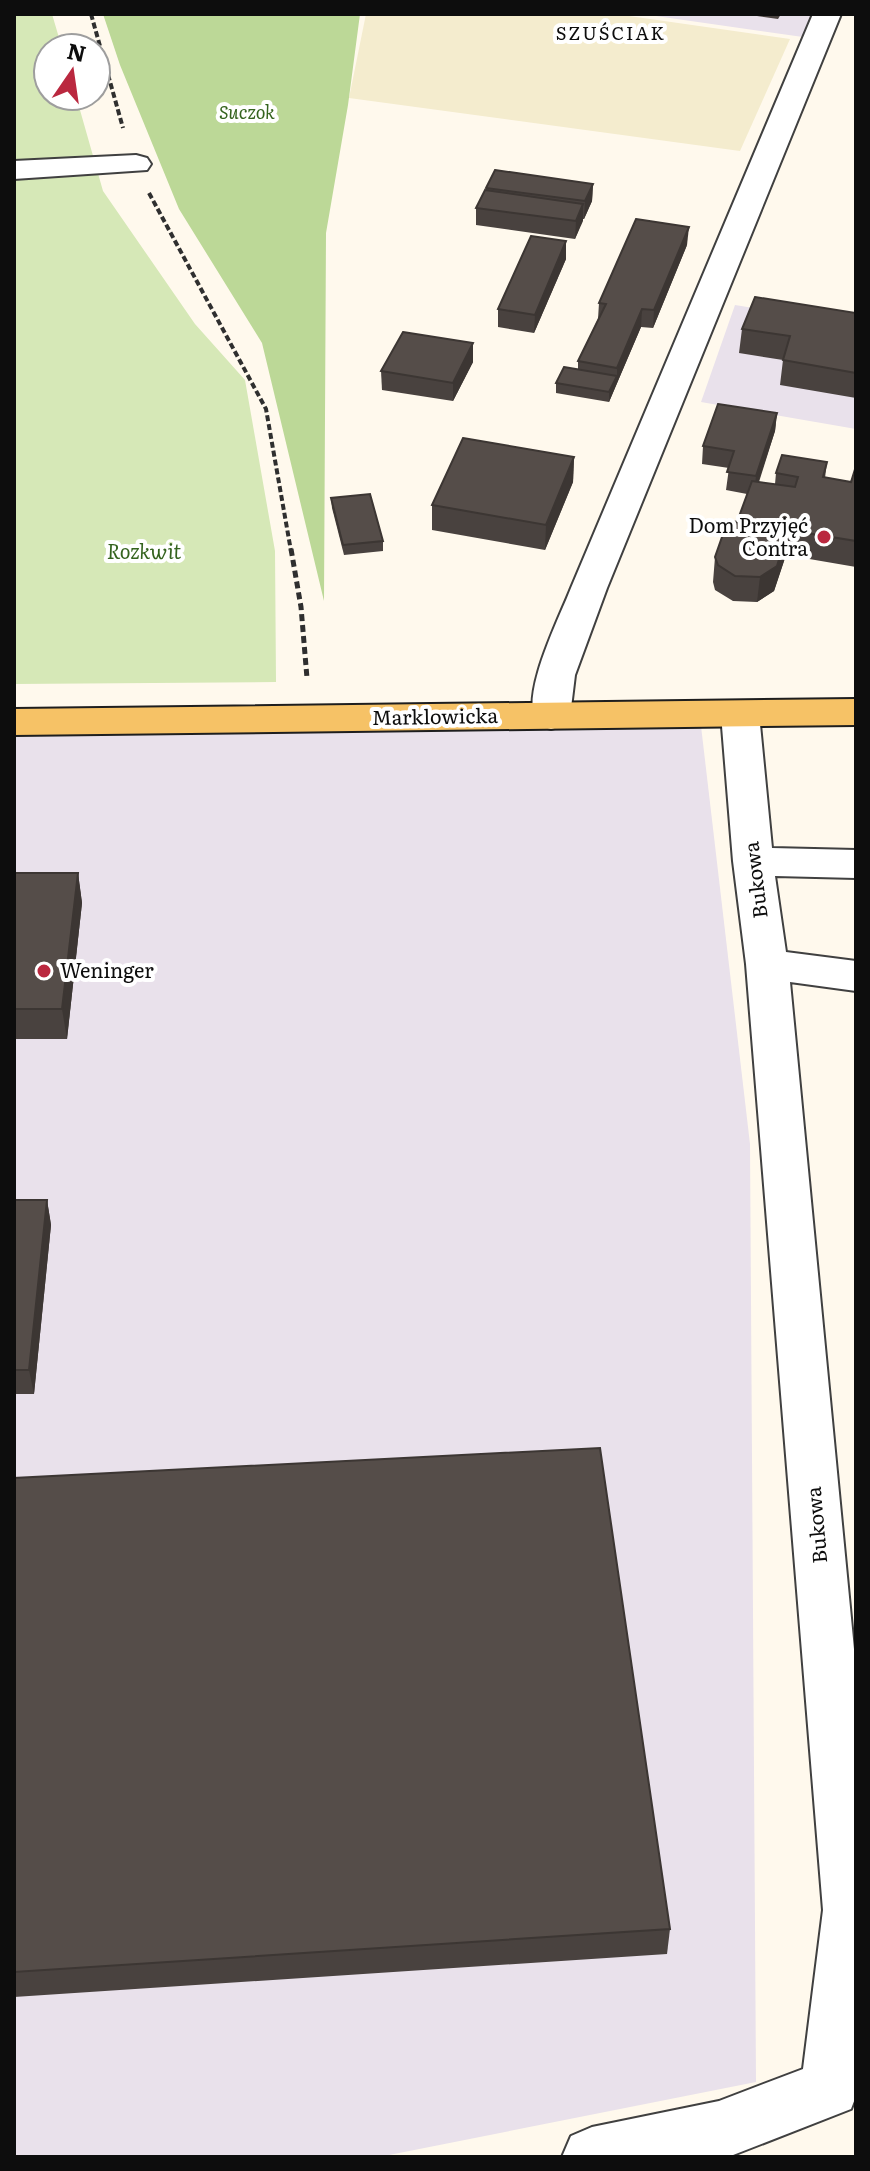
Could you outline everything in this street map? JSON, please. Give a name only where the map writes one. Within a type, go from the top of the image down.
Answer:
[{"type":"main road","name":"Marklowicka","points":[[14,722],[856,712]]},
{"type":"lane","points":[[551,716],[556,675],[589,588],[827,14]]},
{"type":"lane","points":[[14,170],[136,164]]},
{"type":"lane","name":"Bukowa","points":[[592,2157],[719,2131],[830,2088],[851,1910],[767,964],[753,861],[740,714]]},
{"type":"lane","points":[[753,861],[856,864]]},
{"type":"lane","points":[[767,964],[856,976]]},
{"type":"path","points":[[91,14],[99,52],[136,164],[170,235],[266,409],[301,607],[311,719]]},
{"type":"shaded area","points":[[366,14],[615,14],[790,39],[740,151],[349,98]]},
{"type":"shaded area","points":[[642,14],[812,14],[803,37]]},
{"type":"shaded area","points":[[735,305],[856,325],[856,429],[701,402]]},
{"type":"shaded area","points":[[701,726],[750,1144],[756,2082],[379,2157],[14,2157],[14,736]]},
{"type":"green space","name":"Rozkwit","points":[[14,14],[52,14],[57,32],[32,32],[32,112],[81,112],[103,191],[195,324],[245,380],[275,551],[276,682],[14,684]]},
{"type":"green space","name":"Suczok","points":[[103,14],[360,14],[326,233],[324,601],[262,343],[179,209],[120,65],[112,32],[109,32]]},
{"type":"building","points":[[495,170],[593,184],[585,201],[486,188]]},
{"type":"building","points":[[485,190],[583,204],[576,221],[476,208]]},
{"type":"building","points":[[636,219],[689,227],[654,310],[642,309],[617,368],[578,361],[606,304],[599,303]]},
{"type":"building","points":[[531,236],[566,241],[535,315],[498,309]]},
{"type":"building","points":[[755,297],[856,313],[856,373],[783,360],[790,336],[742,329]]},
{"type":"building","points":[[403,332],[473,343],[453,383],[381,371]]},
{"type":"building","points":[[564,367],[617,376],[609,392],[556,383]]},
{"type":"building","points":[[718,404],[777,413],[756,476],[727,472],[734,451],[703,446]]},
{"type":"building","points":[[463,438],[574,457],[546,525],[432,505]]},
{"type":"building","points":[[782,455],[827,462],[823,477],[851,482],[856,466],[856,541],[788,530],[777,566],[760,577],[735,576],[718,565],[715,557],[728,520],[737,522],[752,481],[795,487],[798,477],[776,473]]},
{"type":"building","points":[[370,494],[383,541],[343,545],[331,498]]},
{"type":"building","name":"Weninger","points":[[14,873],[78,873],[62,1009],[14,1009]]},
{"type":"building","points":[[14,1200],[47,1200],[29,1370],[14,1370]]},
{"type":"building","points":[[600,1448],[670,1929],[14,1972],[14,1478]]},
{"type":"place","name":"Dom Przyjęć Contra","points":[[824,537]]},
{"type":"place","name":"Weninger","points":[[44,971]]},
{"type":"district","name":"SZUŚCIAK","points":[[611,34]]}]
